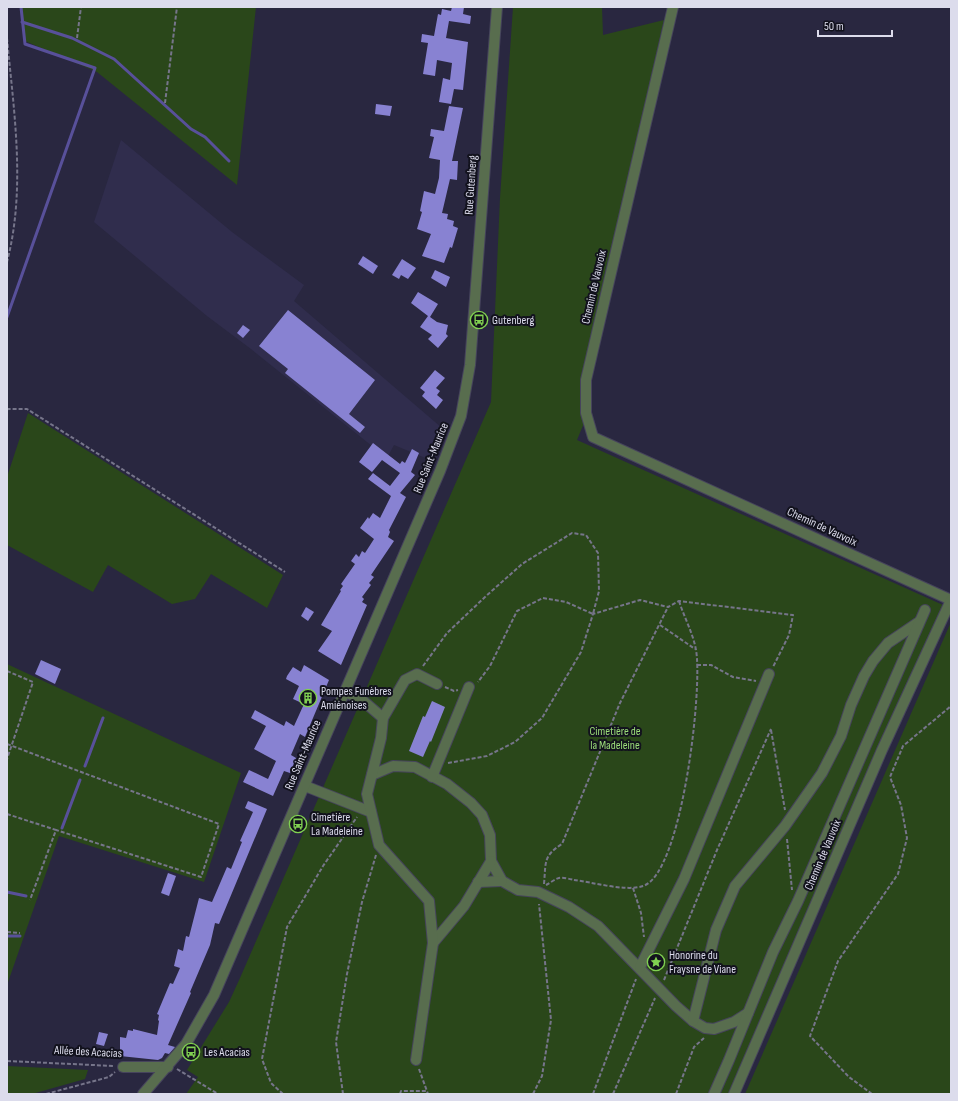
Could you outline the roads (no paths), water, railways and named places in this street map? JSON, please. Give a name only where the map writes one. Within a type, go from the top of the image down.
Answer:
[{"type":"street","name":"Rue Gutenberg","points":[[470,365],[498,7]]},
{"type":"street","name":"Chemin de Vauvoix","points":[[673,7],[586,380],[586,413],[593,437],[951,600],[882,750],[734,1094]]},
{"type":"street","name":"Rue Saint-Maurice","points":[[143,1094],[168,1067],[186,1044],[214,995],[440,471],[462,416],[470,365]]},
{"type":"street","points":[[714,1094],[772,952],[798,901],[925,610]]},
{"type":"street","points":[[693,1021],[716,930],[735,886],[785,826],[822,773],[841,736],[851,705],[864,676],[873,661],[888,643],[919,622]]},
{"type":"street","points":[[416,1060],[433,942],[429,901],[379,845],[367,794],[381,738],[383,718],[405,680],[417,674],[437,684]]},
{"type":"street","points":[[640,967],[684,879],[769,674]]},
{"type":"street","points":[[432,777],[469,687]]},
{"type":"street","points":[[345,692],[361,700],[383,718]]},
{"type":"street","points":[[372,775],[393,766],[415,768],[447,784],[465,798],[482,815],[490,835],[491,861],[502,881]]},
{"type":"street","points":[[304,786],[371,812]]},
{"type":"street","points":[[433,942],[464,906],[491,861]]},
{"type":"street","points":[[478,882],[502,881],[518,890],[541,889],[569,907],[598,926],[640,967],[659,989],[693,1021],[705,1028],[714,1029],[734,1022],[748,1013]]},
{"type":"street","name":"Allée des Acacias","points":[[123,1067],[168,1067]]},
{"type":"waterway","points":[[7,317],[95,68],[25,44],[21,7]]},
{"type":"waterway","points":[[22,22],[72,38],[114,59],[191,129],[205,137],[229,161]]},
{"type":"waterway","points":[[85,766],[103,718]]},
{"type":"waterway","points":[[62,828],[80,780]]},
{"type":"waterway","points":[[7,892],[26,896]]},
{"type":"waterway","points":[[7,936],[20,936]]},
{"type":"place","name":"Gutenberg","points":[[479,320]]},
{"type":"place","name":"Pompes Funèbres Amiénoises","points":[[308,698]]},
{"type":"place","name":"Cimetière La Madeleine","points":[[298,824]]},
{"type":"place","name":"Honorine du Fraysne de Viane","points":[[656,962]]},
{"type":"place","name":"Les Acacias","points":[[191,1052]]},
{"type":"park label","name":"Cimetière de la Madeleine","points":[[615,738]]}]
